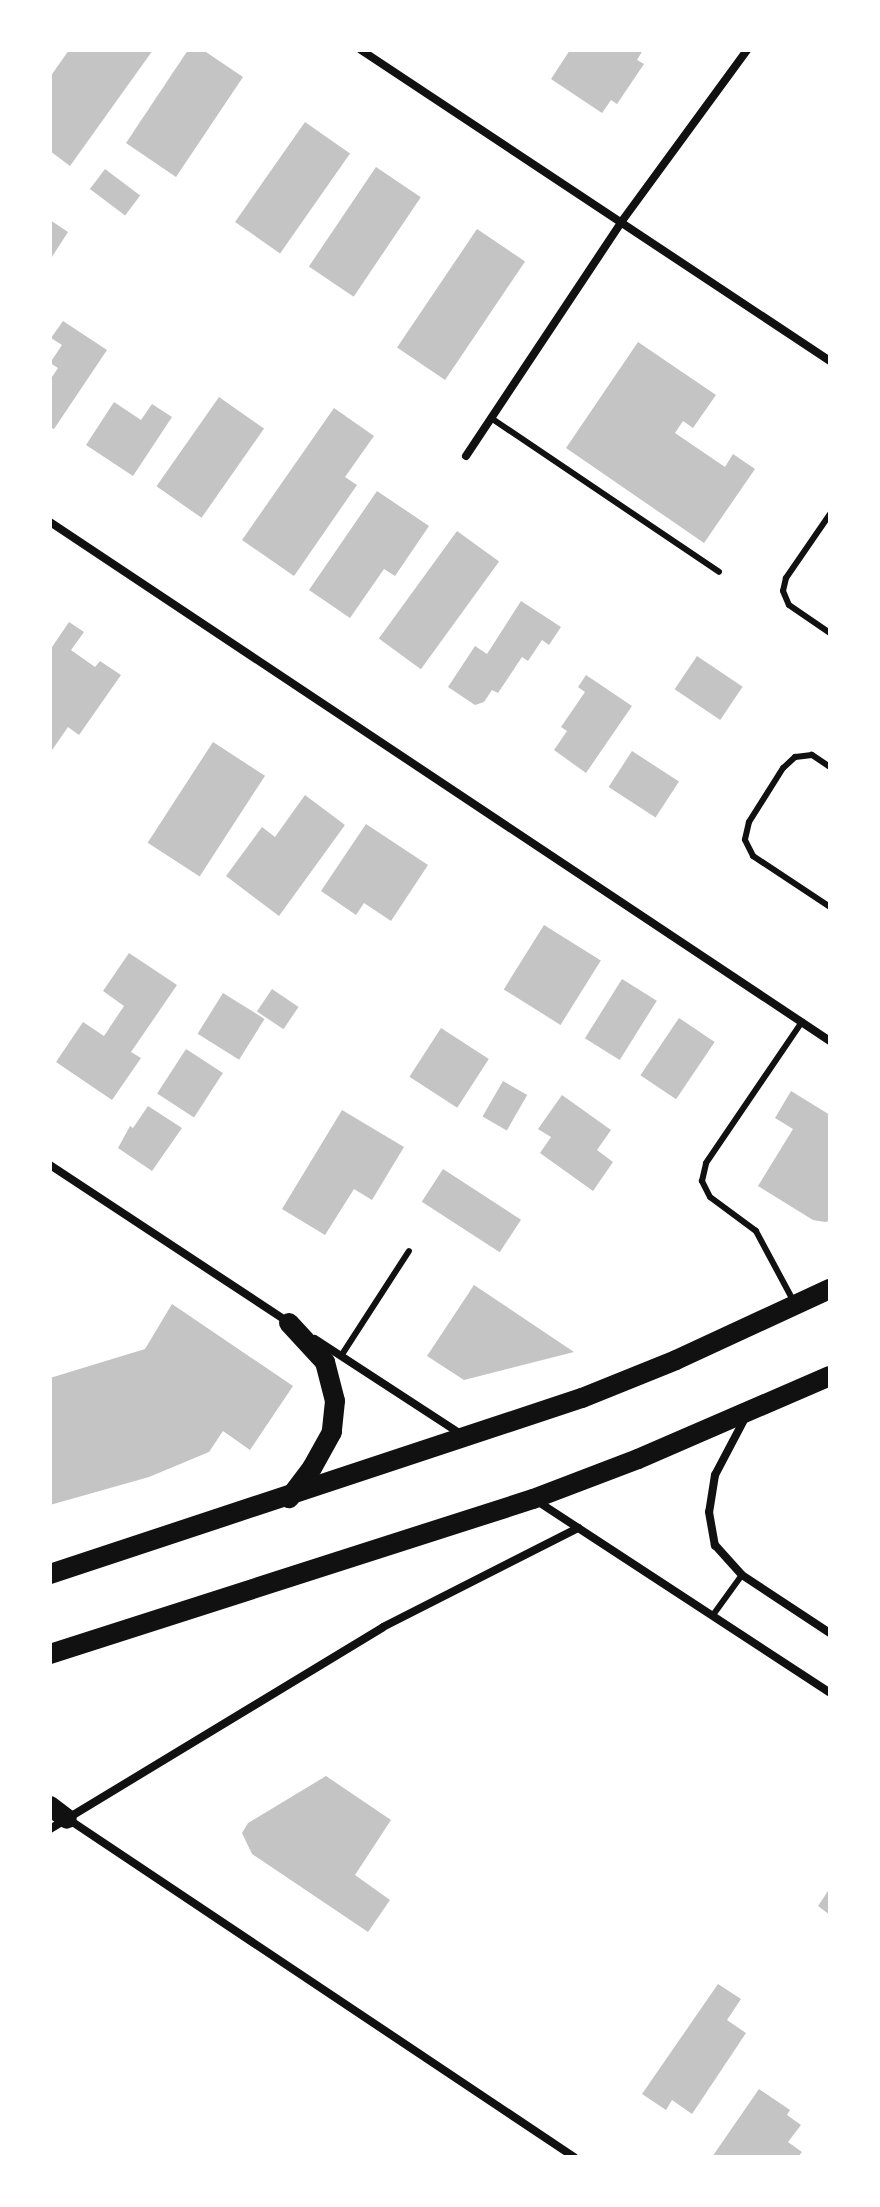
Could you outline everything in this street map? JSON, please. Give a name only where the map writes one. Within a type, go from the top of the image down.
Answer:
[{"type":"main road","points":[[50,1574],[467,1439],[663,1366],[830,1289]]},
{"type":"main road","points":[[289,1323],[325,1362],[335,1401],[332,1432],[312,1468],[289,1498]]},
{"type":"main road","points":[[50,1654],[533,1499],[830,1376]]},
{"type":"main road","points":[[50,1806],[59,1824]]},
{"type":"street","points":[[361,50],[830,361]]},
{"type":"street","points":[[466,456],[622,221],[747,50]]},
{"type":"street","points":[[50,522],[830,1041]]},
{"type":"street","points":[[50,1165],[467,1439]]},
{"type":"street","points":[[749,1412],[715,1475],[709,1512],[715,1545],[742,1575],[830,1633]]},
{"type":"street","points":[[533,1499],[830,1693]]},
{"type":"street","points":[[574,2157],[59,1824],[383,1627],[578,1528]]},
{"type":"lane","points":[[491,418],[719,572]]},
{"type":"lane","points":[[830,514],[786,578],[783,591],[789,605],[830,633]]},
{"type":"lane","points":[[830,767],[812,755],[795,757],[783,768],[749,822],[745,840],[753,856],[830,907]]},
{"type":"lane","points":[[797,1306],[756,1231],[710,1197],[702,1181],[706,1163],[802,1022]]},
{"type":"lane","points":[[341,1356],[409,1251]]},
{"type":"lane","points":[[713,1615],[742,1575]]},
{"type":"building","points":[[69,50],[153,50],[70,166],[50,151],[50,77]]},
{"type":"building","points":[[188,50],[203,50],[243,77],[176,177],[126,143]]},
{"type":"building","points":[[570,50],[643,50],[637,60],[644,64],[617,104],[611,100],[602,113],[551,79]]},
{"type":"building","points":[[305,122],[350,154],[280,253],[235,222]]},
{"type":"building","points":[[376,167],[421,197],[354,297],[309,266]]},
{"type":"building","points":[[105,169],[140,195],[125,215],[90,189]]},
{"type":"building","points":[[50,220],[68,232],[50,260]]},
{"type":"building","points":[[477,229],[525,261],[445,380],[397,348]]},
{"type":"building","points":[[63,321],[107,350],[54,429],[50,427],[50,380],[58,368],[50,363],[62,345],[51,338]]},
{"type":"building","points":[[638,342],[716,395],[693,428],[683,421],[675,433],[725,467],[733,454],[755,469],[704,543],[566,448]]},
{"type":"building","points":[[219,397],[264,429],[202,518],[156,486]]},
{"type":"building","points":[[114,402],[141,420],[152,404],[172,417],[133,476],[86,445]]},
{"type":"building","points":[[334,408],[374,436],[345,477],[357,485],[294,576],[242,540]]},
{"type":"building","points":[[377,491],[429,526],[395,576],[384,569],[350,618],[309,590]]},
{"type":"building","points":[[457,531],[499,562],[421,669],[379,639]]},
{"type":"building","points":[[521,601],[561,627],[549,645],[542,640],[528,661],[522,657],[498,693],[492,690],[484,702],[475,705],[448,687],[475,646],[487,654]]},
{"type":"building","points":[[69,622],[84,632],[71,650],[95,667],[100,661],[121,675],[79,735],[68,727],[50,753],[50,650]]},
{"type":"building","points":[[697,656],[743,687],[720,720],[675,689]]},
{"type":"building","points":[[586,675],[632,706],[586,773],[554,750],[567,731],[561,727],[585,692],[578,687]]},
{"type":"building","points":[[213,742],[265,776],[200,876],[148,843]]},
{"type":"building","points":[[632,751],[679,781],[656,818],[609,787]]},
{"type":"building","points":[[305,795],[345,825],[279,916],[226,876],[262,827],[275,837]]},
{"type":"building","points":[[366,824],[428,865],[391,921],[364,903],[356,915],[321,891]]},
{"type":"building","points":[[544,925],[601,961],[561,1025],[504,989]]},
{"type":"building","points":[[129,953],[177,985],[131,1052],[141,1058],[112,1100],[56,1062],[83,1022],[104,1036],[124,1006],[103,991]]},
{"type":"building","points":[[622,979],[657,1001],[620,1060],[585,1038]]},
{"type":"building","points":[[272,989],[299,1007],[283,1029],[257,1011]]},
{"type":"building","points":[[223,993],[265,1019],[239,1060],[198,1034]]},
{"type":"building","points":[[679,1018],[715,1042],[676,1099],[640,1075]]},
{"type":"building","points":[[441,1028],[489,1059],[457,1108],[409,1077]]},
{"type":"building","points":[[186,1049],[223,1073],[194,1117],[157,1093]]},
{"type":"building","points":[[503,1081],[527,1095],[507,1131],[482,1117]]},
{"type":"building","points":[[791,1091],[830,1115],[830,1221],[813,1220],[758,1186],[793,1129],[775,1118]]},
{"type":"building","points":[[562,1095],[611,1130],[597,1150],[613,1162],[593,1191],[540,1153],[551,1137],[538,1129]]},
{"type":"building","points":[[148,1106],[182,1128],[152,1171],[118,1148],[130,1126],[133,1128]]},
{"type":"building","points":[[342,1110],[404,1147],[372,1200],[354,1189],[325,1235],[282,1209]]},
{"type":"building","points":[[443,1169],[521,1220],[500,1252],[422,1202]]},
{"type":"building","points":[[474,1285],[574,1352],[464,1380],[427,1356]]},
{"type":"building","points":[[172,1304],[293,1386],[250,1450],[223,1431],[209,1452],[149,1477],[50,1505],[50,1378],[145,1349]]},
{"type":"building","points":[[326,1776],[391,1820],[355,1875],[390,1900],[368,1932],[252,1854],[242,1833],[248,1823]]},
{"type":"building","points":[[830,1888],[830,1915],[818,1906]]},
{"type":"building","points":[[718,1984],[741,1999],[727,2020],[746,2033],[692,2114],[672,2100],[666,2110],[642,2094]]},
{"type":"building","points":[[759,2089],[790,2110],[787,2115],[801,2125],[788,2142],[802,2152],[798,2157],[712,2157]]}]
